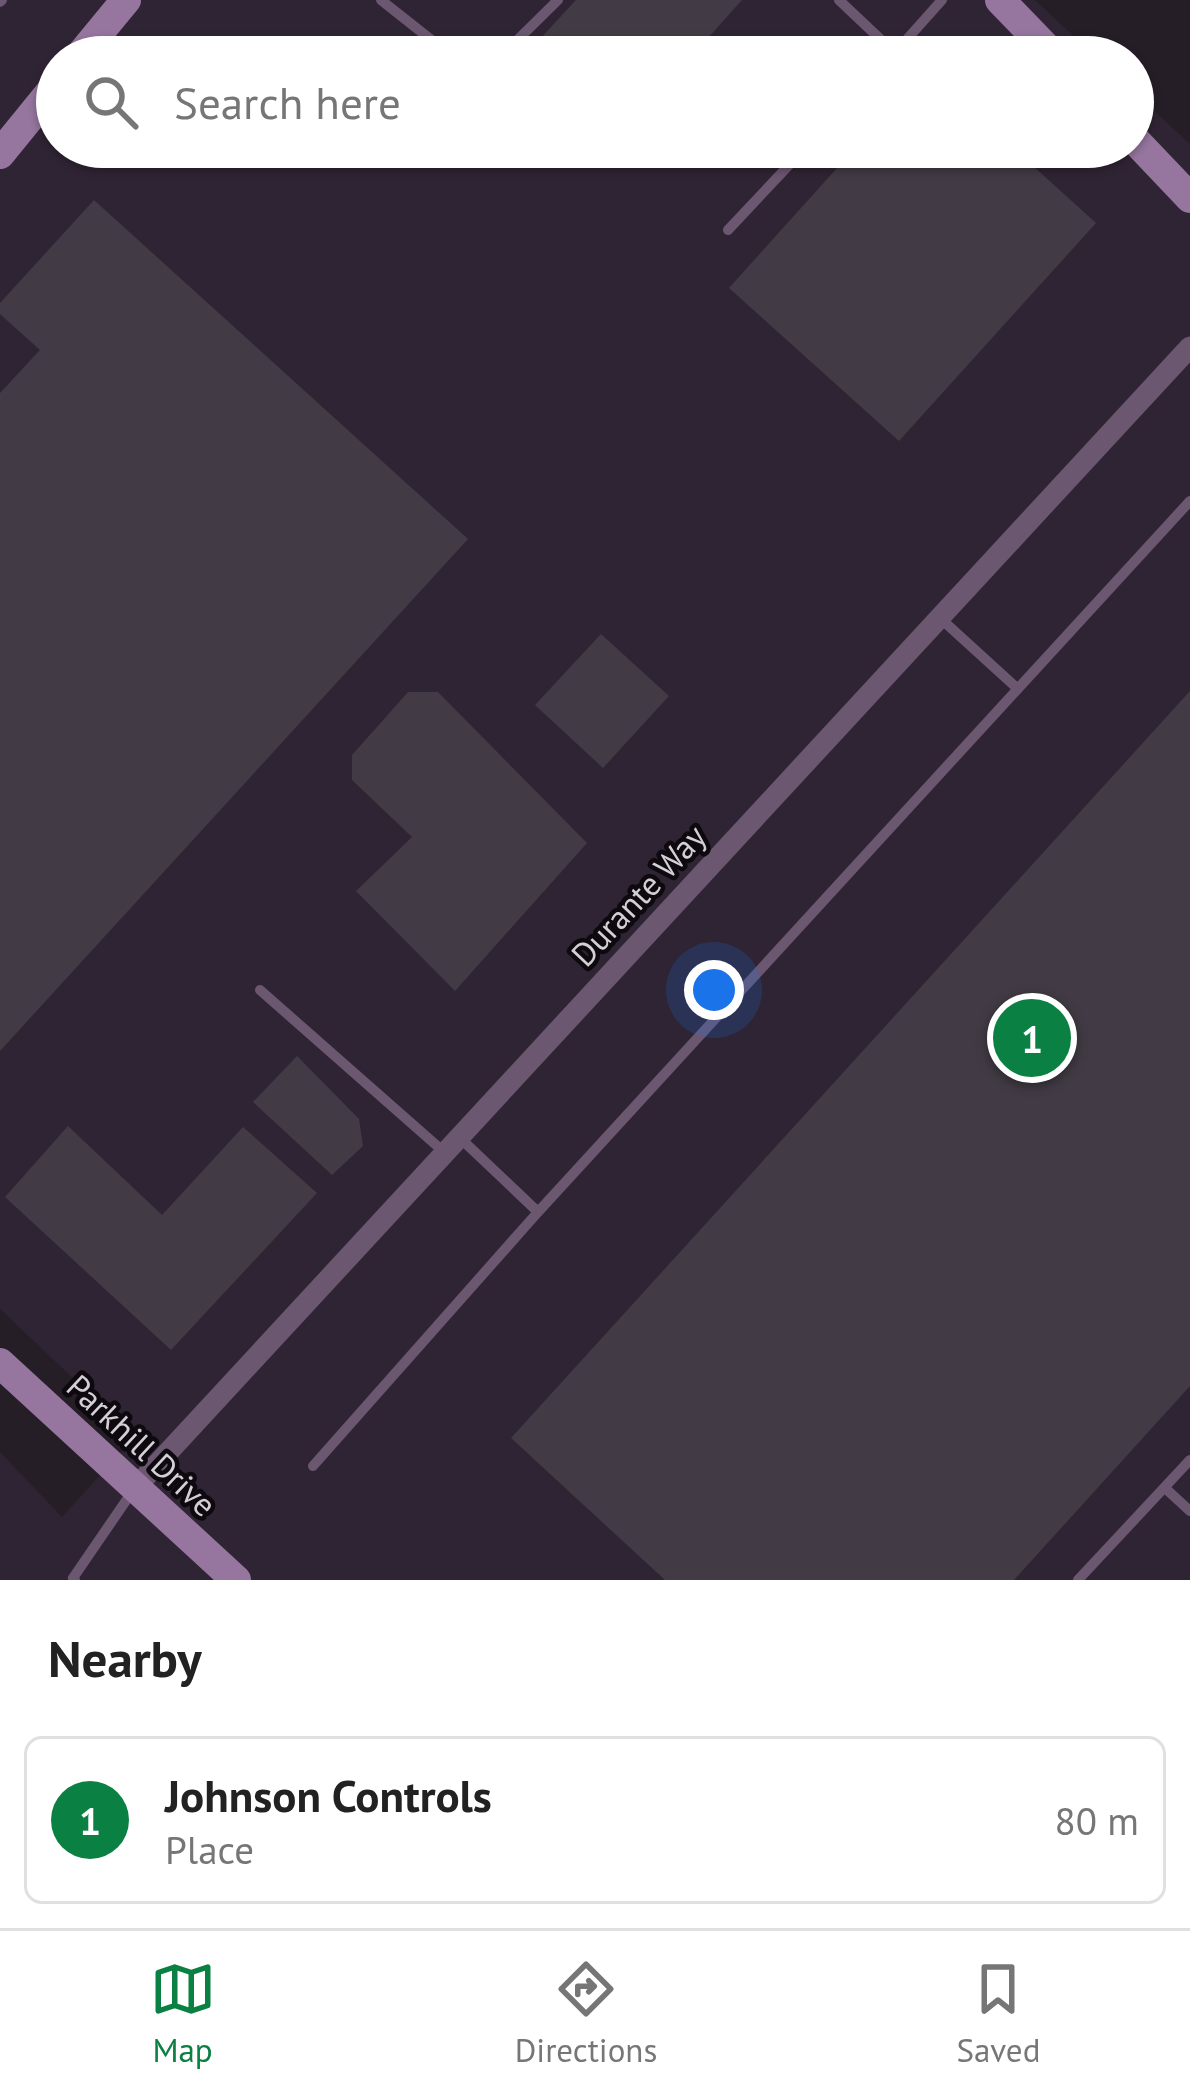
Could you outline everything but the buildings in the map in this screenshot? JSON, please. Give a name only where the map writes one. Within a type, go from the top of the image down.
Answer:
[{"type":"street","points":[[97,36],[126,0]]},
{"type":"street","points":[[1000,0],[1035,36]]},
{"type":"street","points":[[0,154],[36,110]]},
{"type":"street","points":[[1154,160],[1190,198]]},
{"type":"street","name":"Durante Way","points":[[135,1488],[1190,347]]},
{"type":"street","name":"Parkhill Drive","points":[[0,1363],[236,1580]]},
{"type":"lane","points":[[381,0],[426,36]]},
{"type":"lane","points":[[521,36],[558,0]]},
{"type":"lane","points":[[839,0],[874,36]]},
{"type":"lane","points":[[910,36],[942,0]]},
{"type":"lane","points":[[728,230],[786,168]]},
{"type":"lane","points":[[313,1466],[538,1212],[1190,501]]},
{"type":"lane","points":[[940,618],[1018,689]]},
{"type":"lane","points":[[260,990],[538,1212]]},
{"type":"lane","points":[[1078,1580],[1190,1460]]},
{"type":"lane","points":[[71,1579],[135,1488]]},
{"type":"lane","points":[[1165,1488],[1190,1511]]},
{"type":"shaded area","points":[[0,0],[1035,0],[1074,36],[36,36],[36,168],[1154,168],[1154,111],[1190,144],[1190,1580],[0,1580],[0,1452],[62,1517],[135,1437],[0,1309]]},
{"type":"place","name":"Johnson Controls","points":[[1032,1038]]}]
